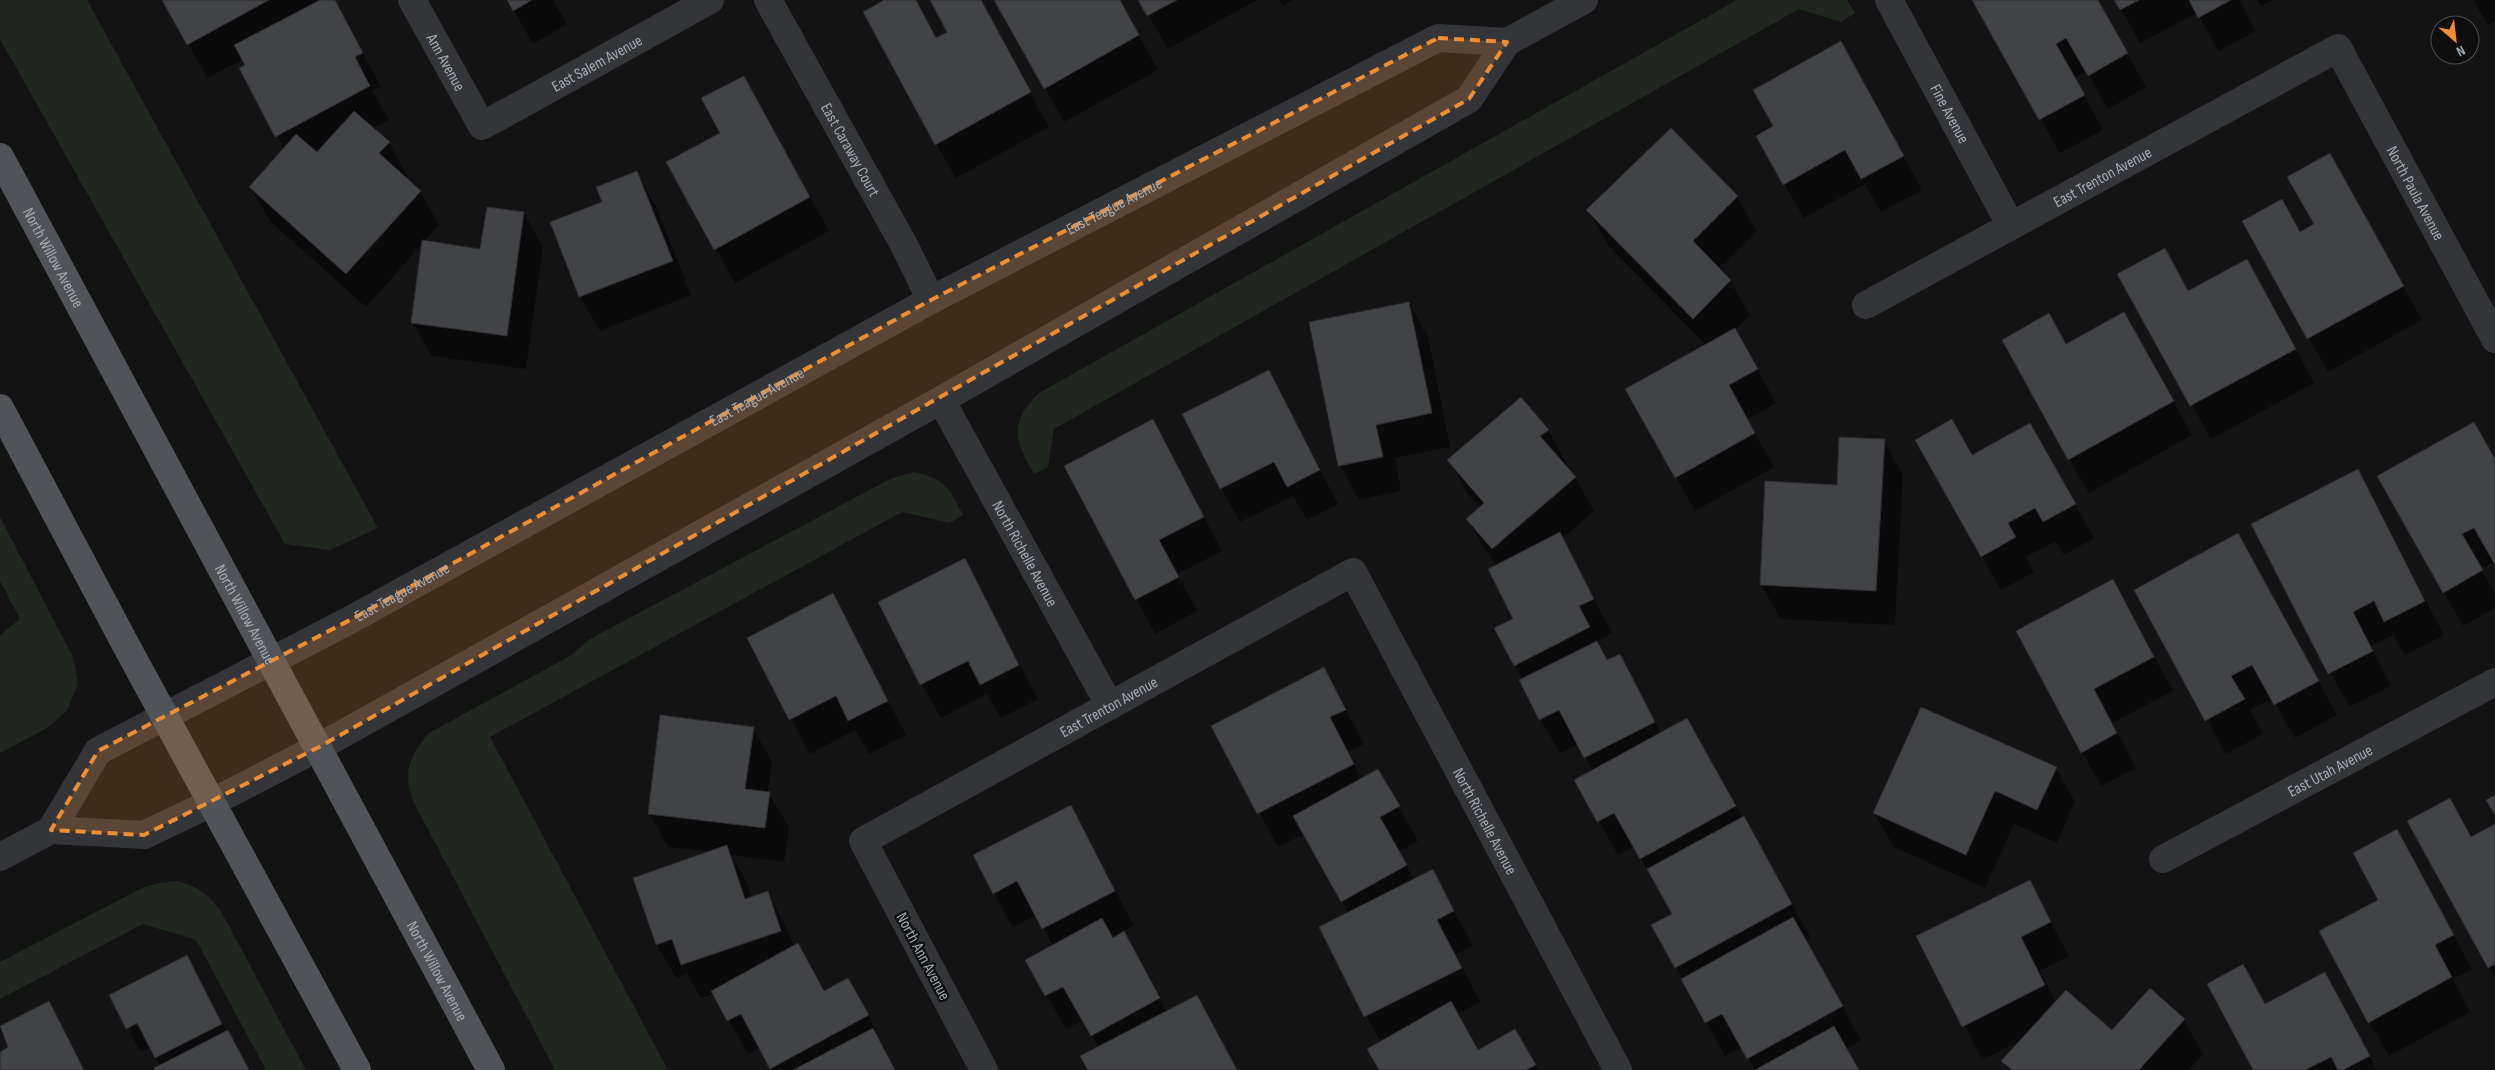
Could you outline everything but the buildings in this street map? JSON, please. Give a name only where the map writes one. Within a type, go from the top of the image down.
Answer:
[{"type":"main road","name":"North Willow Avenue","points":[[0,157],[319,747],[491,1070]]},
{"type":"main road","points":[[0,408],[164,717],[358,1070]]},
{"type":"street","name":"Ann Avenue","points":[[412,0],[482,126]]},
{"type":"street","name":"East Salem Avenue","points":[[482,126],[710,0]]},
{"type":"street","name":"East Caraway Court","points":[[768,0],[904,244],[931,300]]},
{"type":"street","points":[[0,857],[51,830],[144,835],[211,803],[319,747],[941,400],[1470,99],[1507,42],[1584,0]]},
{"type":"street","name":"Fine Avenue","points":[[1889,0],[2011,226]]},
{"type":"street","name":"East Teague Avenue","points":[[51,830],[98,751],[271,661],[931,300],[1438,38],[1507,42]]},
{"type":"street","name":"East Trenton Avenue","points":[[1866,305],[2338,48]]},
{"type":"street","name":"North Paula Avenue","points":[[2338,48],[2495,339]]},
{"type":"street","name":"North Richelle Avenue","points":[[941,400],[1110,706]]},
{"type":"street","name":"East Trenton Avenue","points":[[863,841],[1353,572]]},
{"type":"street","name":"North Richelle Avenue","points":[[1353,572],[1618,1070]]},
{"type":"street","name":"East Utah Avenue","points":[[2163,859],[2495,682]]},
{"type":"street","name":"North Ann Avenue","points":[[863,841],[984,1070]]},
{"type":"highlighted area","points":[[1438,38],[1507,42],[1469,99],[319,747],[144,835],[51,830],[98,751],[350,620],[931,300]]},
{"type":"shaded area","points":[[0,0],[87,0],[378,528],[330,550],[285,544],[0,39]]},
{"type":"shaded area","points":[[1737,0],[1847,0],[1855,13],[1841,22],[1799,9],[1054,429],[1048,467],[1034,474],[1022,451],[1018,432],[1019,422],[1023,413],[1029,403],[1039,393]]},
{"type":"shaded area","points":[[914,472],[933,478],[945,486],[954,497],[963,515],[950,523],[902,512],[490,737],[668,1070],[555,1070],[413,801],[408,781],[408,772],[417,749],[429,733],[570,656],[590,639],[892,478]]},
{"type":"shaded area","points":[[0,517],[74,659],[78,684],[67,711],[47,728],[0,753],[0,635],[20,619],[0,581]]},
{"type":"shaded area","points":[[177,881],[202,892],[221,911],[306,1070],[266,1070],[196,940],[143,924],[0,999],[0,962],[142,888],[158,883]]}]
